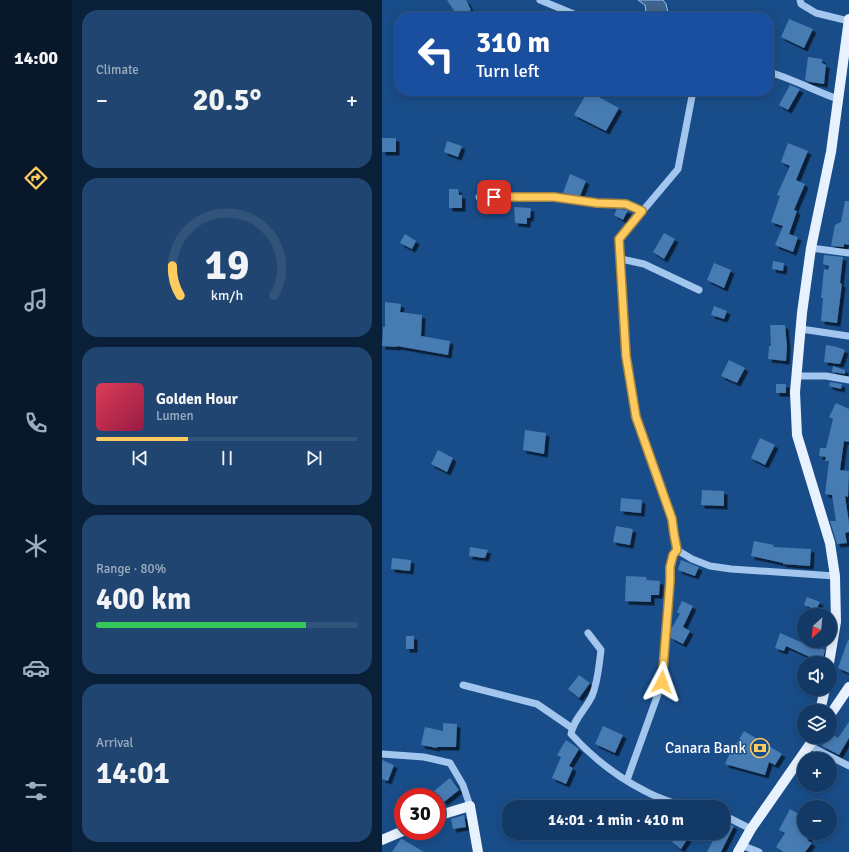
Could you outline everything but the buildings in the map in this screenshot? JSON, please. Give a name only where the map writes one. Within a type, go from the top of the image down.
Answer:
[{"type":"main road","points":[[830,656],[836,622],[835,576],[830,543],[797,435],[795,392],[811,248],[831,152],[849,20]]},
{"type":"main road","points":[[837,705],[849,687]]},
{"type":"main road","points":[[740,848],[751,829],[810,744]]},
{"type":"main road","points":[[446,813],[470,806],[478,852]]},
{"type":"main road","points":[[382,840],[394,834]]},
{"type":"street","points":[[540,0],[569,12]]},
{"type":"street","points":[[800,0],[801,4],[816,13],[849,20]]},
{"type":"street","points":[[774,74],[792,79],[818,92],[838,99]]},
{"type":"street","points":[[627,780],[662,682],[670,567],[673,555],[677,550],[672,519],[636,417],[626,356],[619,239],[678,169],[692,96]]},
{"type":"street","points":[[479,197],[554,197],[597,203],[626,204],[642,211]]},
{"type":"street","points":[[811,248],[849,253]]},
{"type":"street","points":[[621,259],[644,264],[699,290]]},
{"type":"street","points":[[801,329],[848,336]]},
{"type":"street","points":[[796,376],[826,376],[849,380]]},
{"type":"street","points":[[677,550],[692,559],[710,566],[731,569],[835,576]]},
{"type":"street","points":[[588,633],[601,650],[597,675],[592,696],[572,728],[571,734],[582,746],[613,771],[645,791],[668,800]]},
{"type":"street","points":[[463,685],[537,704],[572,728]]},
{"type":"street","points":[[820,744],[849,766]]},
{"type":"street","points":[[382,754],[424,757],[450,763],[463,785],[470,806]]},
{"type":"street","points":[[730,818],[751,829]]},
{"type":"street","points":[[740,848],[759,852]]},
{"type":"water","points":[[638,0],[663,0],[666,4],[668,12],[646,12],[645,5]]},
{"type":"place","name":"Canara Bank","points":[[760,748]]},
{"type":"route","points":[[494,197],[554,197],[597,203],[626,204],[642,211],[619,239],[626,356],[636,417],[672,519],[677,550],[673,555],[670,567],[662,682]]}]
